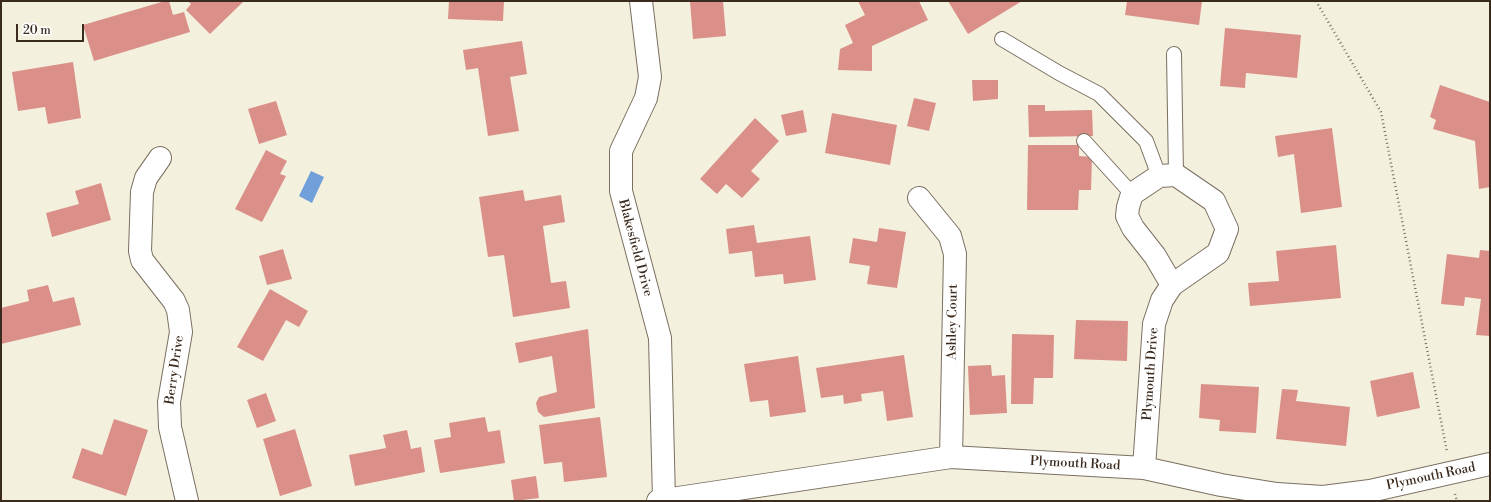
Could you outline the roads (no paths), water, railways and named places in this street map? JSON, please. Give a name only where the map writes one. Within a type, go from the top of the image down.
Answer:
[{"type":"street","name":"Blakesfield Drive","points":[[641,1],[650,77],[646,98],[621,151],[621,191],[660,338],[661,500]]},
{"type":"street","name":"Berry Drive","points":[[160,158],[146,178],[142,192],[140,251],[142,260],[174,301],[178,310],[181,332],[169,402],[170,421],[187,501]]},
{"type":"street","points":[[1168,175],[1132,194],[1127,216],[1172,285]]},
{"type":"street","name":"Plymouth Drive","points":[[1144,468],[1154,324],[1162,300],[1172,285],[1218,253],[1227,229],[1214,201],[1168,175]]},
{"type":"street","name":"Ashley Court","points":[[920,198],[950,236],[955,254],[951,457]]},
{"type":"street","name":"Plymouth Road","points":[[661,500],[951,457],[1144,468],[1221,485],[1277,494],[1323,497],[1370,496],[1451,472],[1490,464]]},
{"type":"lane","points":[[1002,39],[1099,94],[1146,141],[1168,175]]},
{"type":"lane","points":[[1168,175],[1174,54]]},
{"type":"lane","points":[[1084,141],[1132,194]]},
{"type":"water","points":[[311,171],[324,177],[312,203],[299,196]]}]
